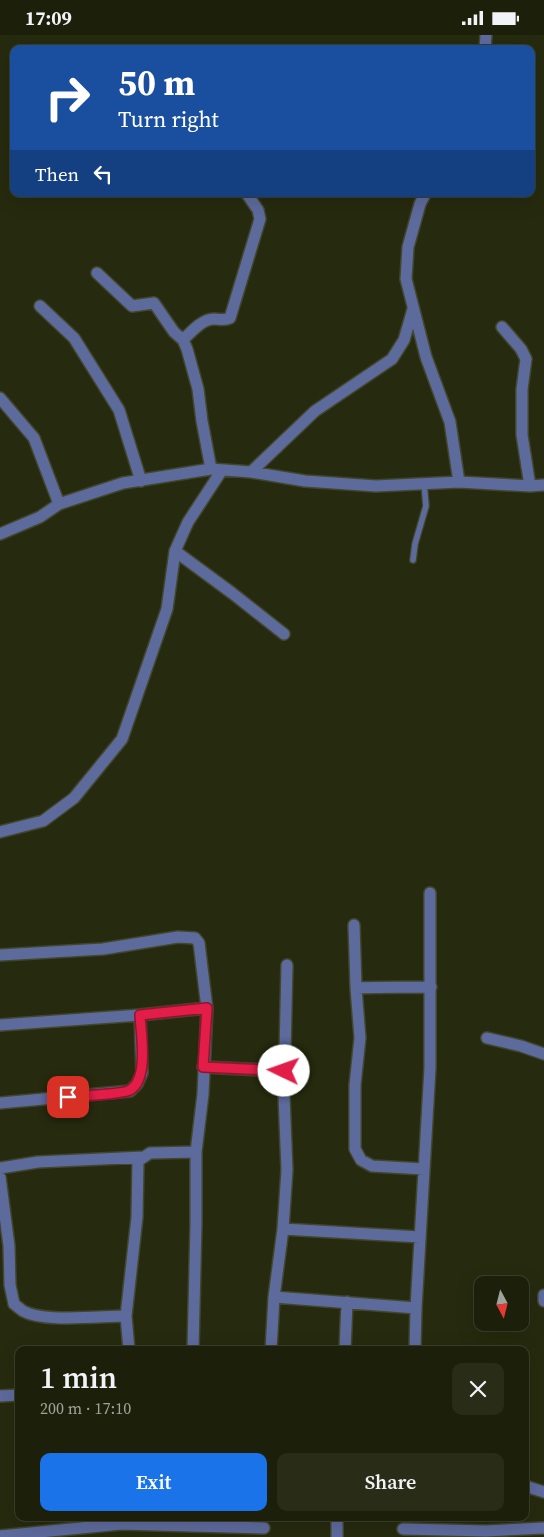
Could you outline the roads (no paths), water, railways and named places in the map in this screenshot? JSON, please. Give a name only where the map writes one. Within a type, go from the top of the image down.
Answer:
[{"type":"street","points":[[183,340],[202,323],[211,319],[224,320],[230,318],[260,219],[258,210],[249,197]]},
{"type":"street","points":[[424,197],[408,247],[406,279],[426,357],[450,421],[459,482]]},
{"type":"street","points":[[0,832],[43,821],[74,798],[122,739],[167,609],[175,551],[188,522],[217,470],[202,421],[198,389],[183,340],[174,332],[154,303],[132,306],[97,273]]},
{"type":"street","points":[[40,306],[74,338],[119,410],[141,481]]},
{"type":"street","points":[[251,472],[315,411],[392,359],[404,340],[413,309]]},
{"type":"street","points":[[502,327],[521,349],[526,359],[522,389],[522,435],[530,486]]},
{"type":"street","points":[[0,398],[34,438],[59,504]]},
{"type":"street","points":[[0,534],[40,517],[59,504],[123,483],[217,470],[251,472],[305,481],[376,486],[459,482],[544,485]]},
{"type":"street","points":[[175,551],[284,634]]},
{"type":"street","points":[[415,1346],[430,1068],[430,893]]},
{"type":"street","points":[[354,925],[360,1038],[354,1149],[361,1160],[372,1166],[424,1169]]},
{"type":"street","points":[[0,955],[103,949],[178,937],[195,938],[200,943],[207,1008],[203,1094],[196,1152],[193,1346]]},
{"type":"street","points":[[271,1346],[274,1297],[283,1229],[286,1170],[284,1071],[288,965]]},
{"type":"street","points":[[356,989],[378,989],[396,986],[431,987]]},
{"type":"street","points":[[0,1025],[207,1008]]},
{"type":"street","points":[[0,1103],[130,1091],[137,1084],[142,1073],[140,1015]]},
{"type":"street","points":[[487,1038],[521,1046],[544,1055]]},
{"type":"street","points":[[203,1067],[284,1071]]},
{"type":"street","points":[[128,1346],[126,1316],[137,1217],[138,1161],[150,1153],[196,1152]]},
{"type":"street","points":[[0,1168],[38,1162],[143,1157]]},
{"type":"street","points":[[0,1177],[9,1246],[10,1285],[14,1304],[24,1311],[36,1315],[60,1317],[126,1316]]},
{"type":"street","points":[[283,1229],[420,1237]]},
{"type":"street","points":[[544,1295],[544,1301]]},
{"type":"street","points":[[274,1297],[416,1308]]},
{"type":"street","points":[[345,1346],[347,1302]]},
{"type":"street","points":[[0,1396],[15,1395]]},
{"type":"street","points":[[529,1488],[544,1492]]},
{"type":"street","points":[[337,1521],[337,1537]]},
{"type":"street","points":[[0,1536],[121,1524],[264,1527]]},
{"type":"street","points":[[188,1525],[189,1537]]},
{"type":"street","points":[[404,1528],[486,1531],[544,1528]]},
{"type":"lane","points":[[413,560],[415,544],[426,506],[424,483]]}]
